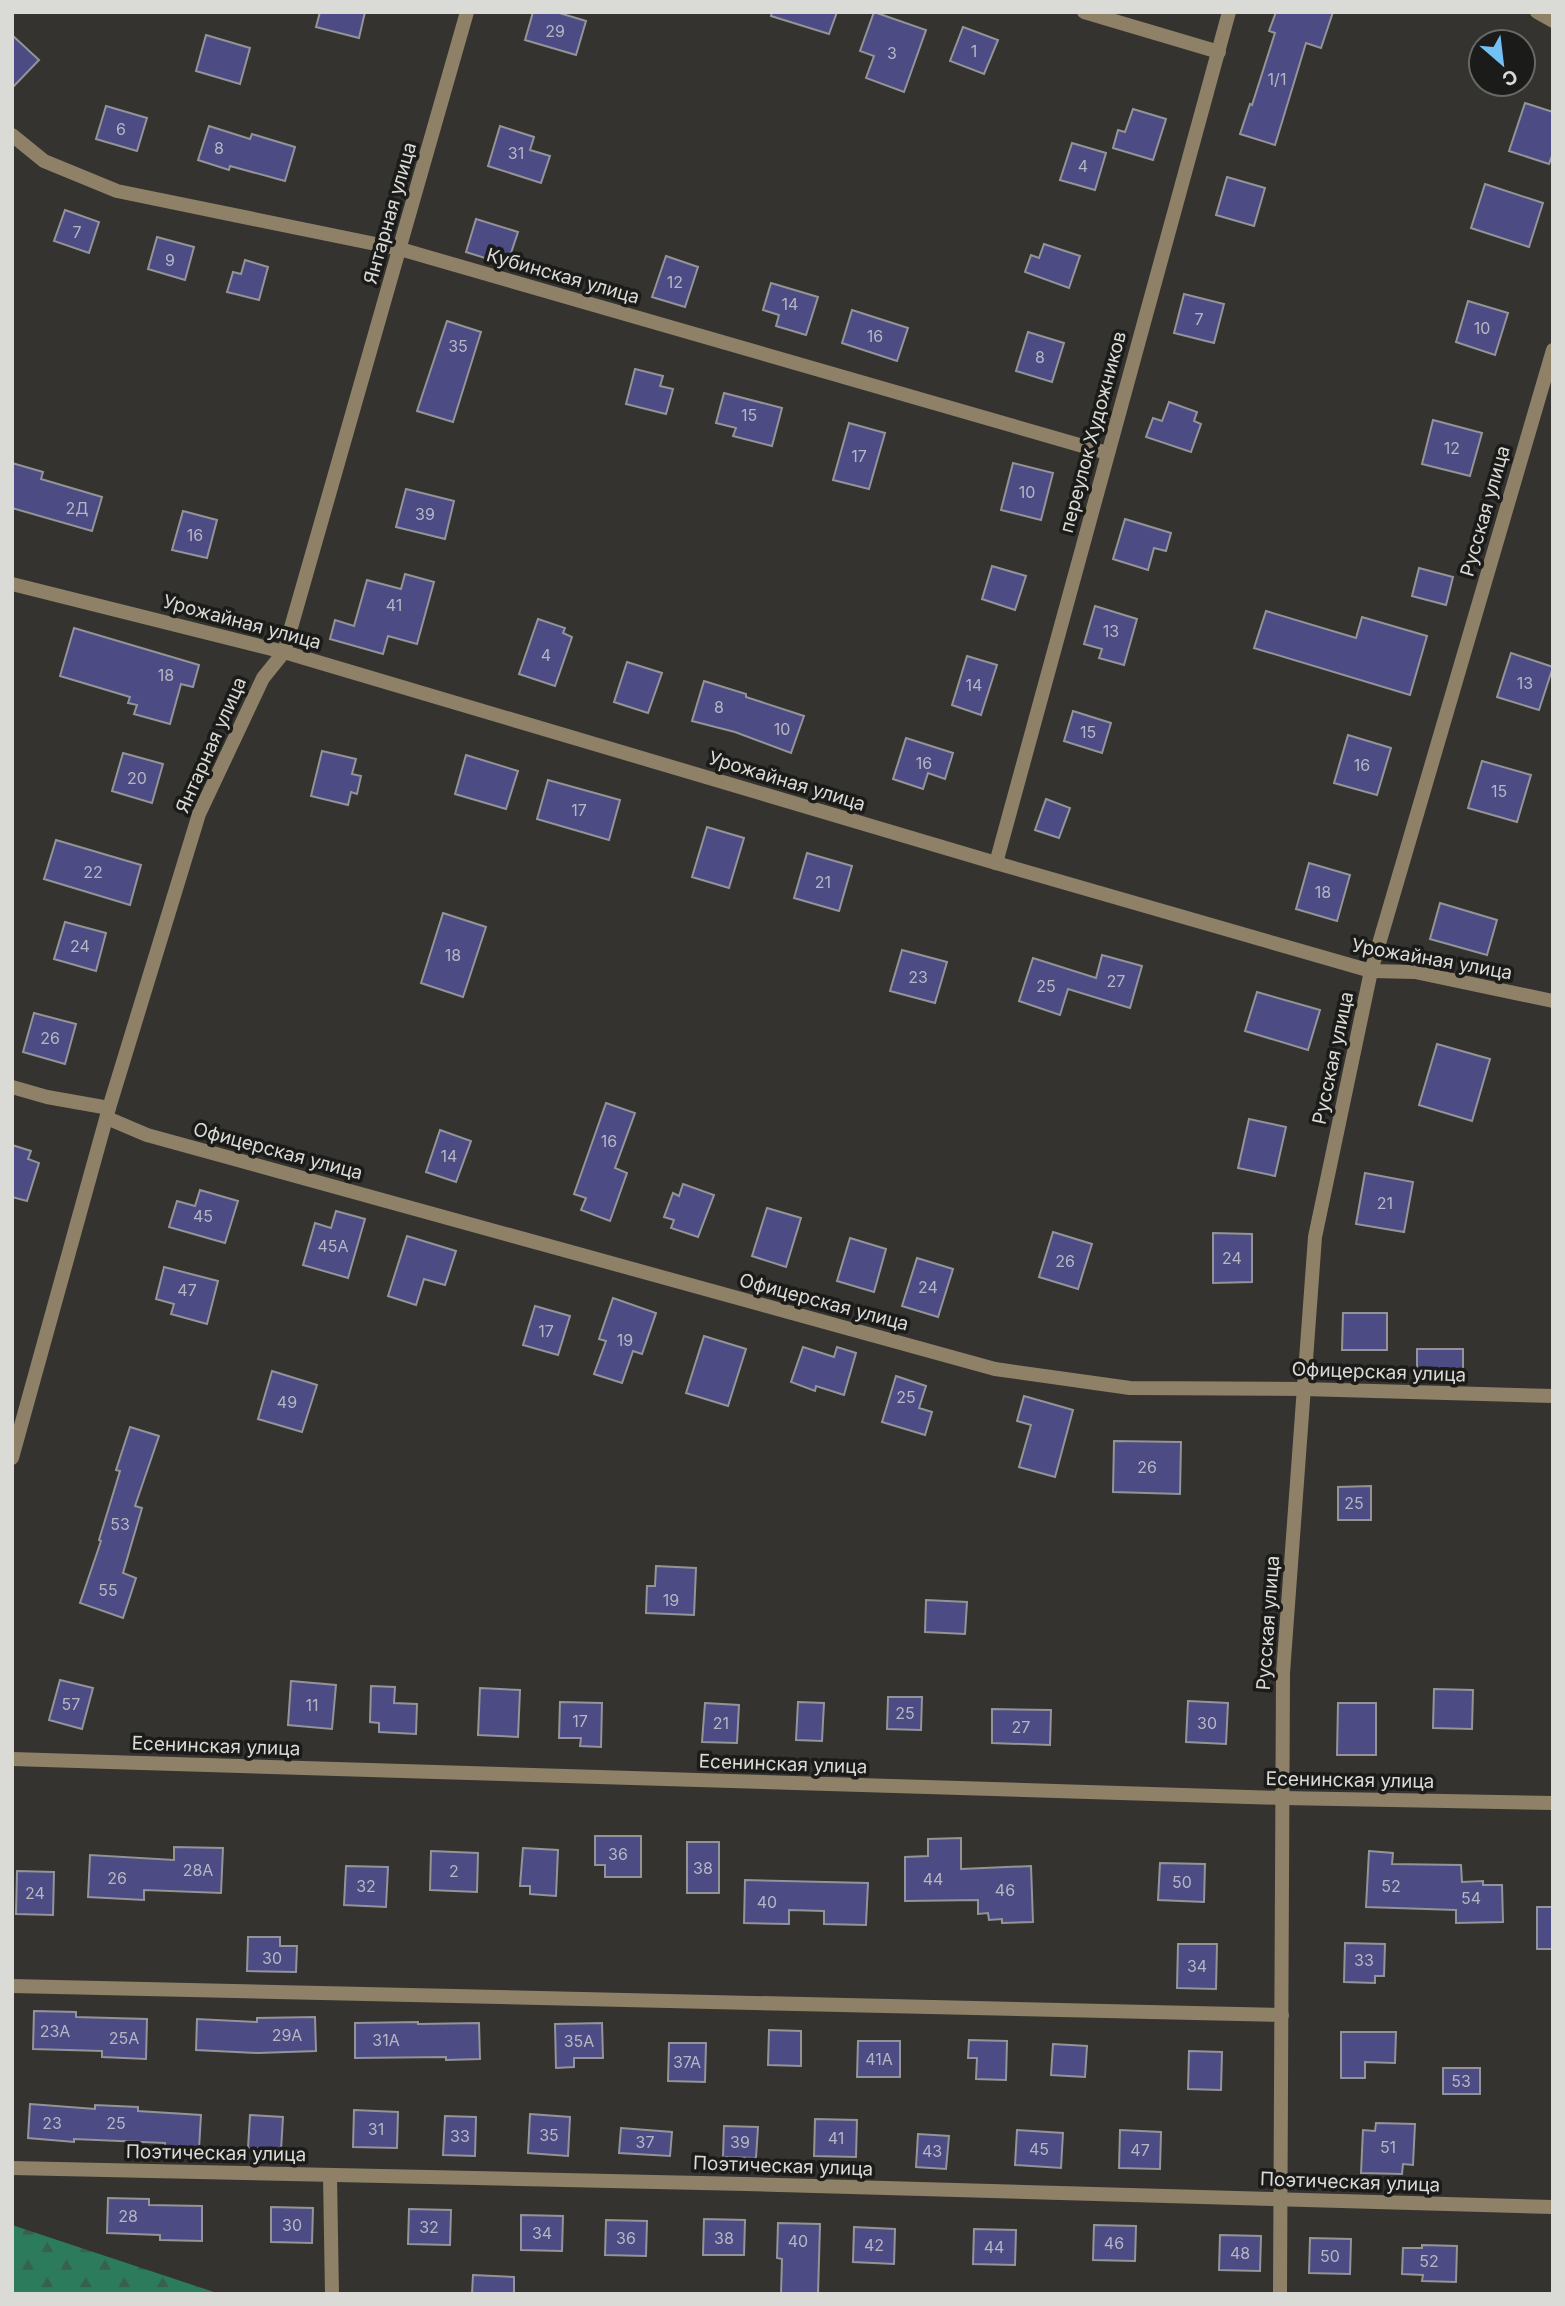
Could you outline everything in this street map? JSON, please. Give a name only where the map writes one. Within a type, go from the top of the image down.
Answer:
[{"type":"street","name":"Янтарная улица","points":[[12,1458],[108,1113],[199,814],[263,678],[284,652],[467,12]]},
{"type":"street","points":[[1084,12],[1219,52]]},
{"type":"street","name":"переулок Художников","points":[[996,863],[1229,12]]},
{"type":"street","points":[[1537,12],[1553,21]]},
{"type":"street","name":"Кубинская улица","points":[[12,135],[44,160],[117,191],[400,249],[1107,453]]},
{"type":"street","name":"Русская улица","points":[[1280,2294],[1283,1673],[1315,1237],[1371,971],[1553,350]]},
{"type":"street","name":"Урожайная улица","points":[[12,584],[284,652],[1371,971],[1415,972],[1553,1001]]},
{"type":"street","name":"Офицерская улица","points":[[12,1087],[108,1113],[160,1139],[995,1369],[1130,1388],[1303,1389],[1553,1396]]},
{"type":"street","name":"Есенинская улица","points":[[12,1759],[1283,1798],[1553,1803]]},
{"type":"street","points":[[12,1986],[1282,2015]]},
{"type":"street","name":"Поэтическая улица","points":[[12,2168],[746,2184],[1553,2207]]},
{"type":"street","points":[[330,2175],[332,2294]]},
{"type":"green space","points":[[12,2225],[220,2294],[12,2294]]},
{"type":"building","points":[[320,12],[365,12],[359,38],[316,27]]},
{"type":"building","points":[[533,12],[556,12],[586,21],[576,55],[525,40]]},
{"type":"building","points":[[772,12],[837,12],[829,34],[771,16]]},
{"type":"building","points":[[874,12],[926,30],[904,92],[866,78],[874,56],[860,51]]},
{"type":"building","points":[[1276,12],[1333,12],[1321,48],[1306,43],[1275,145],[1240,134],[1275,33],[1269,31]]},
{"type":"building","points":[[963,27],[998,40],[984,74],[950,61]]},
{"type":"building","points":[[12,35],[39,60],[12,88]]},
{"type":"building","points":[[206,35],[250,48],[240,84],[196,71]]},
{"type":"building","points":[[1525,103],[1553,112],[1553,153],[1549,164],[1509,151]]},
{"type":"building","points":[[106,106],[147,118],[137,151],[96,139]]},
{"type":"building","points":[[1133,109],[1166,119],[1153,160],[1113,148],[1118,130],[1125,132]]},
{"type":"building","points":[[209,126],[250,139],[252,134],[295,147],[285,181],[230,166],[229,170],[198,160]]},
{"type":"building","points":[[500,126],[534,137],[530,150],[550,156],[541,183],[488,166]]},
{"type":"building","points":[[1072,143],[1106,153],[1095,190],[1060,180]]},
{"type":"building","points":[[1227,177],[1265,188],[1254,226],[1216,215]]},
{"type":"building","points":[[1485,184],[1543,203],[1529,247],[1471,228]]},
{"type":"building","points":[[65,210],[99,222],[89,253],[54,241]]},
{"type":"building","points":[[476,219],[518,232],[507,265],[466,252]]},
{"type":"building","points":[[157,237],[194,247],[185,280],[148,269]]},
{"type":"building","points":[[1044,244],[1080,256],[1069,288],[1025,272],[1031,255],[1039,258]]},
{"type":"building","points":[[666,256],[698,267],[685,307],[652,297]]},
{"type":"building","points":[[245,260],[268,267],[259,300],[227,292],[233,272],[241,274]]},
{"type":"building","points":[[771,283],[818,297],[806,335],[776,326],[779,315],[763,310]]},
{"type":"building","points":[[1184,294],[1224,304],[1214,343],[1174,333]]},
{"type":"building","points":[[1468,301],[1508,313],[1495,355],[1456,342]]},
{"type":"building","points":[[852,310],[908,328],[897,361],[842,343]]},
{"type":"building","points":[[447,321],[481,332],[453,422],[417,411]]},
{"type":"building","points":[[1028,332],[1064,343],[1052,382],[1016,371]]},
{"type":"building","points":[[635,369],[663,376],[660,386],[673,389],[666,414],[626,404]]},
{"type":"building","points":[[724,393],[782,408],[772,446],[733,436],[736,428],[716,423]]},
{"type":"building","points":[[1169,402],[1197,412],[1194,421],[1201,424],[1191,452],[1146,437],[1153,418],[1162,421]]},
{"type":"building","points":[[1433,420],[1482,433],[1470,476],[1422,464]]},
{"type":"building","points":[[849,423],[885,433],[869,489],[833,480]]},
{"type":"building","points":[[12,463],[43,472],[41,479],[102,497],[92,531],[12,508]]},
{"type":"building","points":[[1013,463],[1053,473],[1041,520],[1001,510]]},
{"type":"building","points":[[406,489],[454,501],[445,539],[396,527]]},
{"type":"building","points":[[183,511],[217,520],[207,558],[172,550]]},
{"type":"building","points":[[1125,519],[1171,533],[1166,551],[1154,548],[1148,570],[1113,559]]},
{"type":"building","points":[[992,566],[1026,576],[1015,610],[982,599]]},
{"type":"building","points":[[1419,568],[1453,577],[1446,605],[1412,596]]},
{"type":"building","points":[[405,574],[434,582],[417,644],[388,636],[383,654],[330,639],[335,620],[354,626],[367,580],[401,589]]},
{"type":"building","points":[[1095,606],[1137,619],[1124,665],[1099,658],[1102,649],[1084,644]]},
{"type":"building","points":[[1266,611],[1356,638],[1362,617],[1427,636],[1410,695],[1254,648]]},
{"type":"building","points":[[538,619],[565,628],[563,633],[572,637],[555,686],[519,674]]},
{"type":"building","points":[[74,628],[199,665],[193,687],[181,684],[170,724],[134,714],[137,705],[128,703],[130,697],[60,676]]},
{"type":"building","points":[[1511,653],[1553,667],[1539,710],[1497,697]]},
{"type":"building","points":[[967,656],[997,665],[981,715],[952,705]]},
{"type":"building","points":[[627,662],[662,673],[648,713],[614,702]]},
{"type":"building","points":[[704,681],[804,716],[791,753],[735,732],[692,721]]},
{"type":"building","points":[[1073,711],[1111,723],[1102,753],[1064,741]]},
{"type":"building","points":[[1348,735],[1391,748],[1377,795],[1334,783]]},
{"type":"building","points":[[906,738],[953,753],[945,779],[928,773],[923,789],[893,779]]},
{"type":"building","points":[[322,751],[356,759],[352,774],[361,776],[357,794],[351,792],[348,805],[311,796]]},
{"type":"building","points":[[123,753],[163,764],[152,803],[112,791]]},
{"type":"building","points":[[466,755],[518,771],[506,809],[455,794]]},
{"type":"building","points":[[1482,761],[1531,775],[1517,822],[1468,808]]},
{"type":"building","points":[[548,780],[620,800],[609,840],[537,819]]},
{"type":"building","points":[[1046,799],[1070,808],[1059,838],[1035,830]]},
{"type":"building","points":[[707,827],[744,838],[729,888],[692,877]]},
{"type":"building","points":[[56,840],[141,865],[130,905],[44,879]]},
{"type":"building","points":[[807,853],[852,866],[839,911],[794,898]]},
{"type":"building","points":[[1309,863],[1350,875],[1337,921],[1296,909]]},
{"type":"building","points":[[1440,903],[1497,920],[1487,955],[1430,939]]},
{"type":"building","points":[[443,913],[486,927],[463,997],[421,983]]},
{"type":"building","points":[[65,922],[106,933],[96,971],[54,959]]},
{"type":"building","points":[[902,950],[947,962],[935,1003],[890,991]]},
{"type":"building","points":[[1102,955],[1142,966],[1130,1008],[1068,989],[1060,1015],[1019,1001],[1033,958],[1096,978]]},
{"type":"building","points":[[1257,992],[1320,1010],[1308,1050],[1245,1031]]},
{"type":"building","points":[[34,1013],[76,1024],[65,1064],[23,1052]]},
{"type":"building","points":[[1437,1044],[1490,1059],[1472,1121],[1419,1105]]},
{"type":"building","points":[[606,1103],[635,1113],[615,1168],[627,1173],[610,1221],[581,1210],[586,1198],[574,1194]]},
{"type":"building","points":[[1249,1119],[1286,1127],[1275,1176],[1238,1168]]},
{"type":"building","points":[[440,1130],[471,1141],[456,1182],[426,1172]]},
{"type":"building","points":[[12,1145],[31,1151],[28,1159],[39,1163],[27,1201],[12,1197]]},
{"type":"building","points":[[1365,1173],[1413,1182],[1404,1232],[1356,1224]]},
{"type":"building","points":[[683,1184],[714,1195],[698,1237],[671,1228],[674,1220],[664,1217],[673,1193],[679,1196]]},
{"type":"building","points":[[200,1190],[238,1201],[225,1243],[169,1227],[177,1201],[195,1206]]},
{"type":"building","points":[[767,1208],[801,1218],[786,1267],[752,1256]]},
{"type":"building","points":[[336,1211],[365,1219],[348,1278],[303,1265],[315,1223],[331,1228]]},
{"type":"building","points":[[1053,1232],[1092,1244],[1078,1289],[1039,1277]]},
{"type":"building","points":[[1213,1233],[1252,1234],[1252,1282],[1213,1283]]},
{"type":"building","points":[[407,1236],[456,1251],[445,1285],[424,1279],[416,1305],[388,1296]]},
{"type":"building","points":[[850,1238],[886,1249],[874,1292],[837,1281]]},
{"type":"building","points":[[917,1258],[953,1269],[938,1317],[902,1306]]},
{"type":"building","points":[[164,1267],[218,1281],[207,1324],[171,1314],[174,1304],[156,1299]]},
{"type":"building","points":[[613,1298],[656,1313],[642,1354],[633,1351],[622,1383],[594,1374],[606,1341],[599,1339]]},
{"type":"building","points":[[535,1306],[570,1316],[558,1355],[523,1345]]},
{"type":"building","points":[[1343,1313],[1387,1313],[1387,1350],[1342,1350]]},
{"type":"building","points":[[704,1336],[746,1349],[728,1406],[686,1393]]},
{"type":"building","points":[[803,1347],[834,1357],[837,1347],[856,1353],[844,1395],[816,1386],[815,1391],[791,1382]]},
{"type":"building","points":[[1417,1349],[1463,1349],[1463,1376],[1417,1375]]},
{"type":"building","points":[[272,1371],[317,1385],[302,1432],[258,1419]]},
{"type":"building","points":[[896,1376],[926,1386],[919,1408],[932,1412],[925,1435],[882,1422]]},
{"type":"building","points":[[1024,1396],[1073,1410],[1055,1477],[1019,1467],[1031,1425],[1017,1421]]},
{"type":"building","points":[[130,1427],[159,1436],[135,1506],[142,1508],[123,1573],[136,1578],[123,1618],[80,1603],[101,1541],[99,1540],[120,1471],[116,1470]]},
{"type":"building","points":[[1114,1441],[1181,1442],[1180,1494],[1113,1492]]},
{"type":"building","points":[[1371,1486],[1371,1520],[1338,1520],[1338,1487]]},
{"type":"building","points":[[656,1566],[696,1568],[694,1615],[646,1613],[647,1586],[655,1586]]},
{"type":"building","points":[[926,1600],[967,1602],[965,1634],[925,1632]]},
{"type":"building","points":[[60,1680],[93,1688],[82,1729],[49,1720]]},
{"type":"building","points":[[291,1681],[336,1685],[332,1729],[288,1725]]},
{"type":"building","points":[[371,1686],[395,1687],[394,1703],[417,1704],[416,1734],[379,1732],[379,1723],[370,1722]]},
{"type":"building","points":[[480,1688],[520,1690],[518,1737],[478,1735]]},
{"type":"building","points":[[1434,1689],[1473,1690],[1472,1729],[1433,1728]]},
{"type":"building","points":[[888,1697],[922,1697],[921,1730],[887,1729]]},
{"type":"building","points":[[1188,1701],[1228,1703],[1226,1744],[1186,1742]]},
{"type":"building","points":[[560,1702],[602,1703],[601,1747],[580,1746],[581,1738],[559,1738]]},
{"type":"building","points":[[798,1702],[824,1703],[822,1741],[796,1740]]},
{"type":"building","points":[[705,1703],[739,1705],[737,1743],[702,1742]]},
{"type":"building","points":[[1338,1703],[1376,1703],[1376,1755],[1337,1755]]},
{"type":"building","points":[[992,1709],[1051,1710],[1050,1745],[992,1743]]},
{"type":"building","points":[[595,1836],[641,1836],[641,1877],[605,1877],[605,1865],[595,1865]]},
{"type":"building","points":[[961,1838],[961,1869],[1031,1866],[1033,1922],[1002,1923],[1002,1919],[989,1920],[988,1913],[978,1914],[978,1900],[905,1901],[905,1857],[928,1856],[928,1839]]},
{"type":"building","points":[[687,1842],[719,1842],[719,1893],[687,1893]]},
{"type":"building","points":[[174,1847],[223,1848],[221,1893],[144,1890],[144,1900],[88,1897],[90,1855],[174,1860]]},
{"type":"building","points":[[523,1848],[558,1850],[556,1896],[530,1894],[530,1886],[520,1886]]},
{"type":"building","points":[[431,1851],[478,1853],[477,1892],[430,1890]]},
{"type":"building","points":[[1369,1851],[1393,1853],[1392,1864],[1461,1865],[1462,1882],[1483,1881],[1483,1885],[1502,1885],[1503,1922],[1456,1923],[1456,1910],[1366,1907]]},
{"type":"building","points":[[1160,1863],[1205,1864],[1204,1902],[1158,1900]]},
{"type":"building","points":[[346,1866],[388,1867],[386,1907],[344,1905]]},
{"type":"building","points":[[17,1871],[54,1872],[53,1915],[16,1914]]},
{"type":"building","points":[[745,1880],[868,1883],[866,1925],[824,1924],[824,1911],[789,1910],[789,1924],[744,1923]]},
{"type":"building","points":[[1537,1907],[1553,1907],[1553,1949],[1537,1949]]},
{"type":"building","points":[[248,1937],[280,1937],[280,1946],[297,1946],[296,1972],[247,1971]]},
{"type":"building","points":[[1345,1943],[1385,1944],[1384,1976],[1375,1976],[1375,1983],[1344,1982]]},
{"type":"building","points":[[1178,1944],[1217,1944],[1216,1989],[1177,1988]]},
{"type":"building","points":[[34,2011],[76,2012],[76,2017],[147,2019],[146,2059],[102,2057],[102,2051],[33,2049]]},
{"type":"building","points":[[315,2017],[316,2051],[258,2053],[196,2050],[197,2019],[257,2022],[257,2018]]},
{"type":"building","points":[[355,2023],[479,2023],[480,2059],[355,2058]]},
{"type":"building","points":[[602,2023],[603,2058],[574,2058],[574,2067],[556,2068],[555,2024]]},
{"type":"building","points":[[769,2030],[801,2031],[801,2066],[768,2065]]},
{"type":"building","points":[[1341,2032],[1396,2032],[1395,2063],[1365,2062],[1365,2078],[1341,2078]]},
{"type":"building","points":[[969,2040],[1007,2041],[1006,2080],[976,2079],[977,2058],[968,2058]]},
{"type":"building","points":[[858,2041],[900,2041],[900,2077],[857,2077]]},
{"type":"building","points":[[669,2043],[706,2043],[705,2082],[668,2081]]},
{"type":"building","points":[[1053,2044],[1087,2046],[1085,2077],[1051,2075]]},
{"type":"building","points":[[1189,2051],[1222,2052],[1221,2090],[1188,2089]]},
{"type":"building","points":[[1443,2068],[1480,2068],[1480,2094],[1443,2094]]},
{"type":"building","points":[[30,2104],[95,2109],[95,2105],[138,2107],[138,2111],[201,2115],[199,2149],[165,2147],[165,2143],[74,2139],[74,2142],[28,2138]]},
{"type":"building","points":[[354,2110],[398,2112],[397,2148],[353,2147]]},
{"type":"building","points":[[530,2114],[570,2117],[568,2156],[528,2153]]},
{"type":"building","points":[[250,2115],[283,2117],[281,2150],[248,2148]]},
{"type":"building","points":[[445,2116],[476,2117],[475,2156],[443,2155]]},
{"type":"building","points":[[815,2119],[857,2120],[856,2157],[814,2156]]},
{"type":"building","points":[[1376,2123],[1415,2124],[1413,2165],[1403,2164],[1402,2174],[1361,2173],[1363,2130],[1375,2131]]},
{"type":"building","points":[[724,2126],[758,2127],[756,2158],[723,2157]]},
{"type":"building","points":[[621,2128],[672,2132],[670,2156],[619,2153]]},
{"type":"building","points":[[1017,2130],[1063,2133],[1061,2168],[1015,2165]]},
{"type":"building","points":[[1120,2130],[1161,2132],[1160,2169],[1119,2168]]},
{"type":"building","points":[[918,2134],[949,2136],[946,2169],[916,2167]]},
{"type":"building","points":[[108,2198],[149,2199],[149,2205],[202,2206],[202,2241],[160,2240],[160,2235],[107,2233]]},
{"type":"building","points":[[271,2207],[313,2208],[312,2243],[271,2242]]},
{"type":"building","points":[[409,2209],[451,2210],[450,2245],[408,2244]]},
{"type":"building","points":[[521,2215],[563,2216],[562,2251],[521,2250]]},
{"type":"building","points":[[704,2219],[745,2220],[744,2255],[703,2255]]},
{"type":"building","points":[[606,2220],[647,2221],[646,2256],[605,2255]]},
{"type":"building","points":[[778,2223],[820,2224],[818,2294],[781,2294],[782,2259],[777,2258]]},
{"type":"building","points":[[1094,2225],[1136,2226],[1135,2261],[1093,2260]]},
{"type":"building","points":[[854,2227],[895,2229],[894,2264],[853,2262]]},
{"type":"building","points":[[974,2229],[1016,2230],[1015,2265],[973,2264]]},
{"type":"building","points":[[1220,2235],[1261,2236],[1260,2271],[1219,2270]]},
{"type":"building","points":[[1310,2238],[1351,2239],[1350,2274],[1309,2273]]},
{"type":"building","points":[[1422,2245],[1457,2246],[1456,2282],[1422,2281],[1423,2275],[1402,2274],[1403,2248],[1422,2248]]},
{"type":"building","points":[[473,2275],[514,2277],[514,2294],[472,2294]]}]
